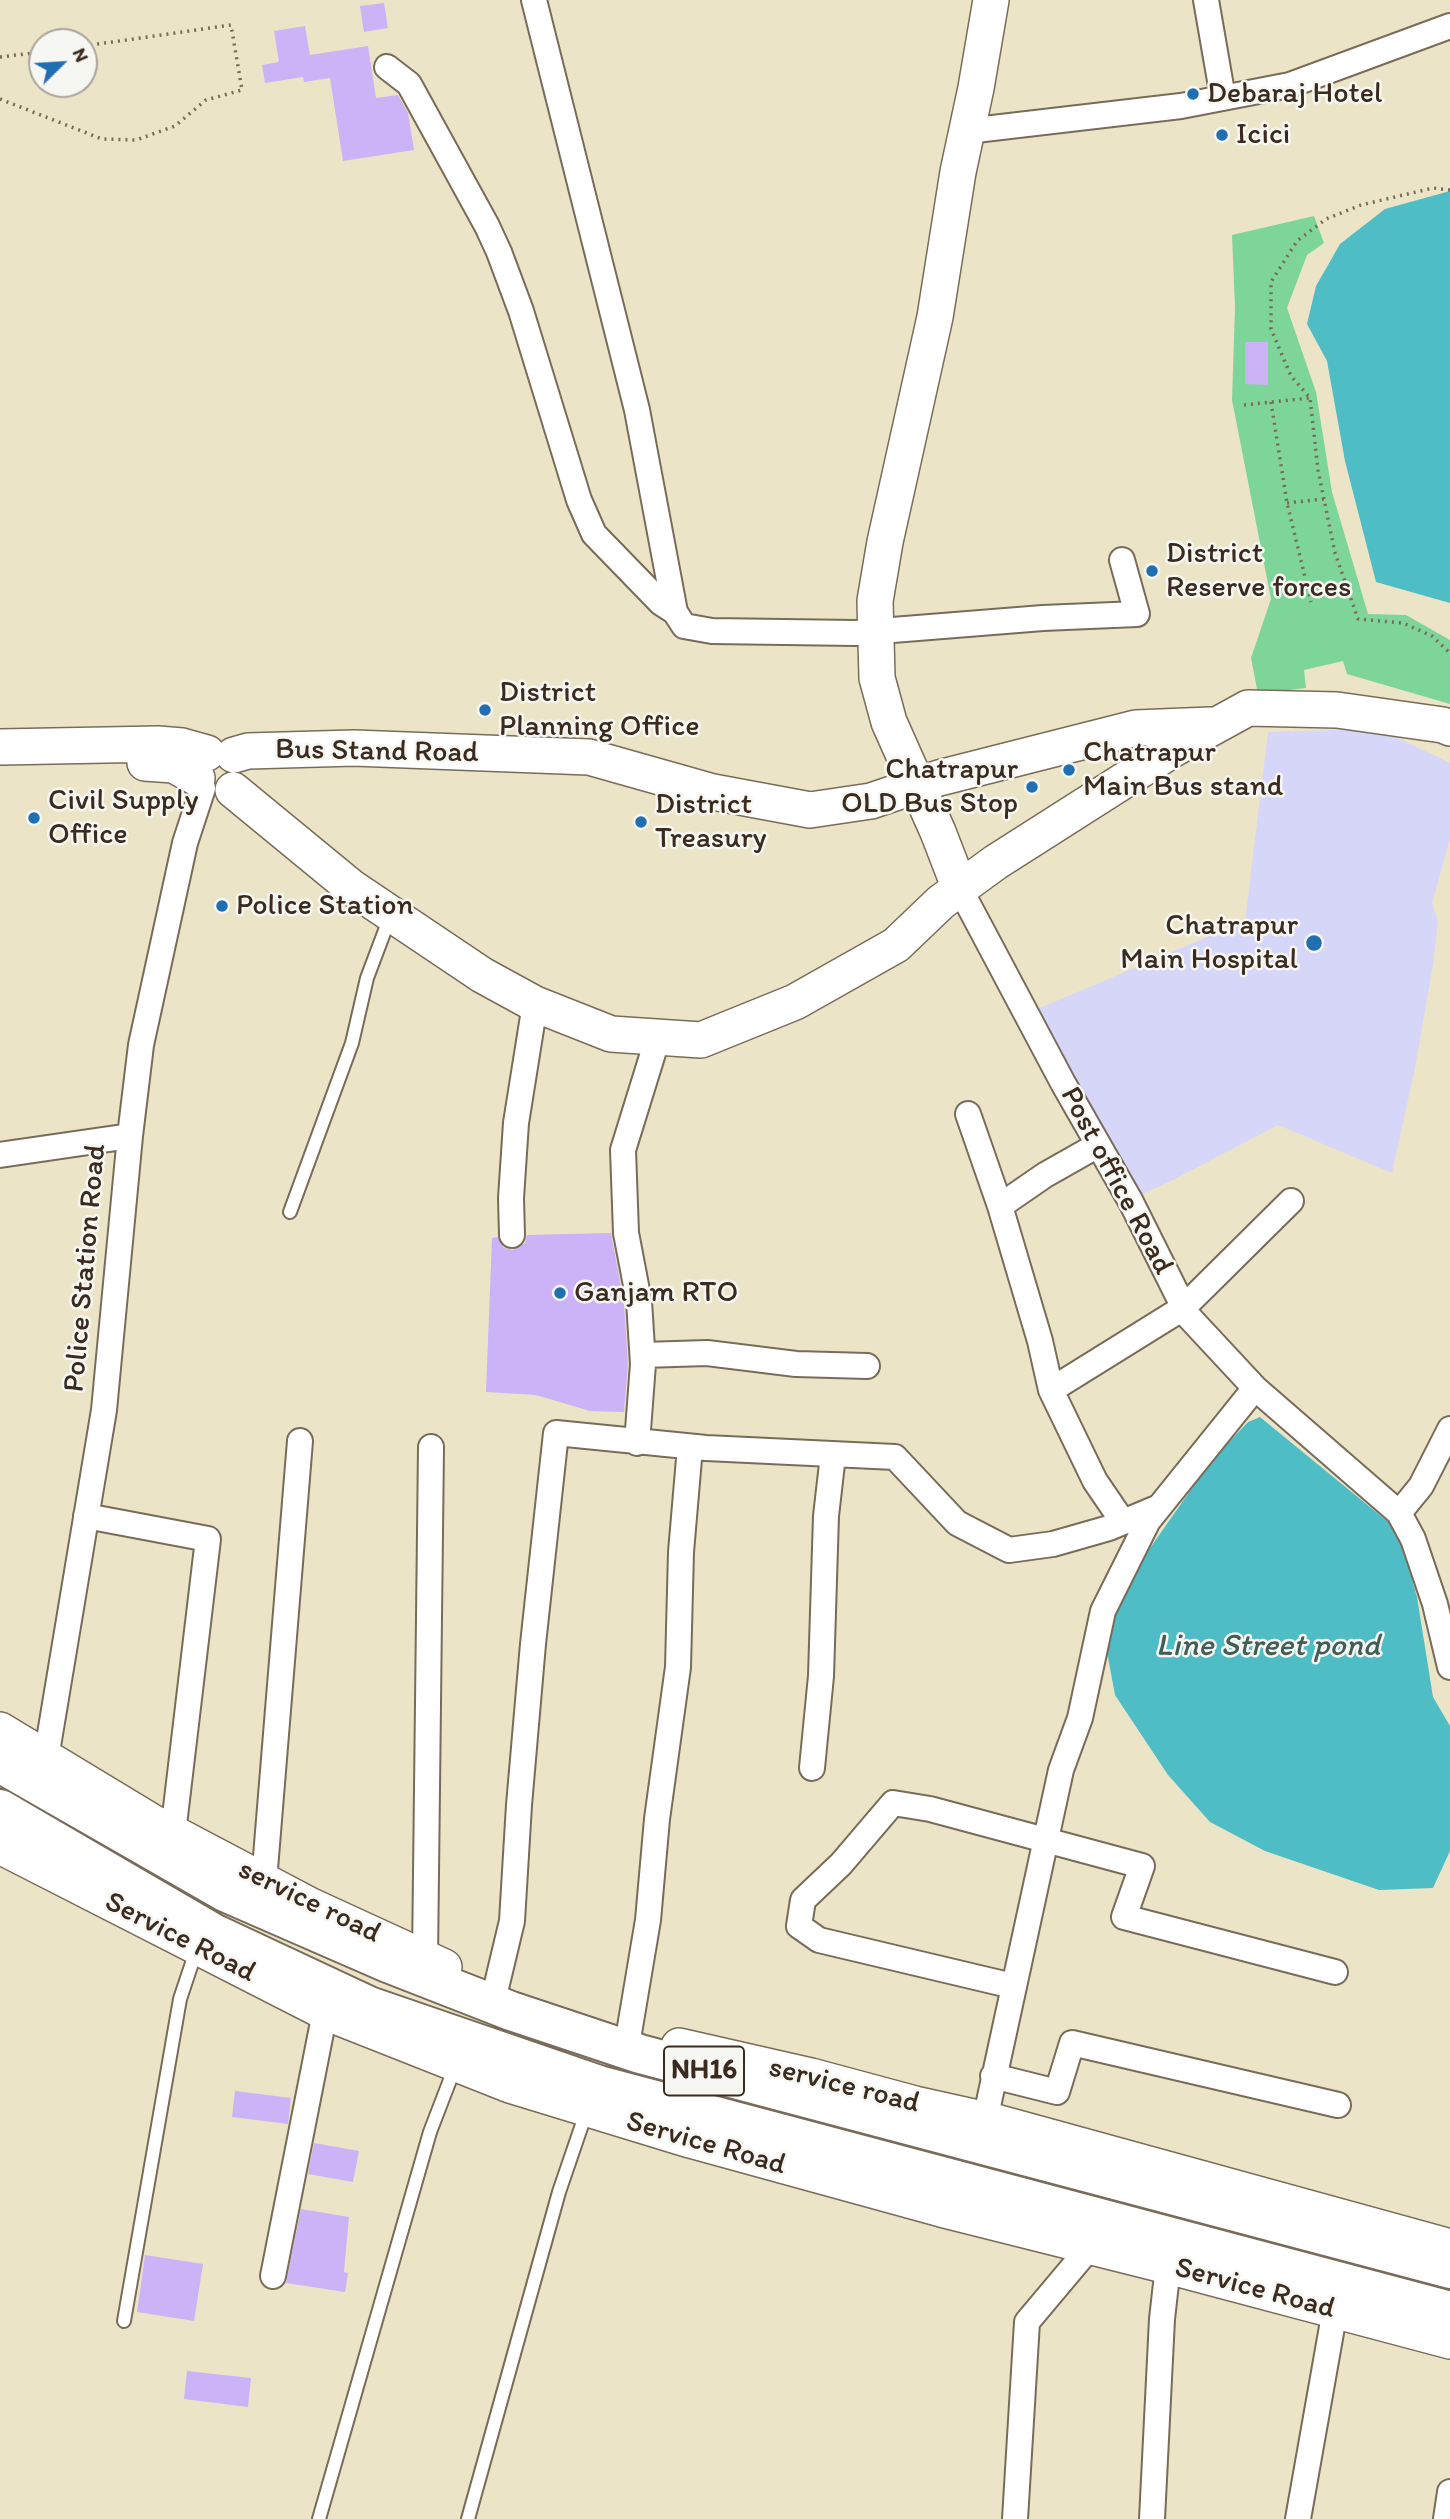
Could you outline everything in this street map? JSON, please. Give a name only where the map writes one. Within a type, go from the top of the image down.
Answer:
[{"type":"highway","name":"NH16","points":[[0,1763],[225,1892],[388,1963],[511,2011],[640,2054],[1450,2269]]},
{"type":"highway","name":"NH16","points":[[0,1809],[213,1933],[369,2006],[599,2085],[1450,2311]]},
{"type":"street","points":[[534,0],[637,410],[674,612]]},
{"type":"street","name":"Post office Road","points":[[991,0],[958,172],[936,317],[885,542],[875,601],[877,678],[889,722],[960,889],[1019,1002],[1131,1202],[1183,1308],[1255,1388],[1399,1513]]},
{"type":"street","points":[[1206,0],[1223,98]]},
{"type":"street","points":[[967,131],[1044,120],[1115,115],[1290,85],[1450,26]]},
{"type":"street","points":[[387,67],[409,84],[491,234],[520,311],[579,500],[594,534],[661,603],[674,612],[684,626],[712,631],[855,633],[1043,618],[1137,614],[1122,560]]},
{"type":"street","points":[[0,747],[158,744],[182,746],[351,887],[482,975],[535,1004],[611,1034],[701,1040],[795,1002],[896,946],[941,902],[996,862],[1175,748],[1248,708],[1337,710],[1450,728]]},
{"type":"street","name":"Bus Stand Road","points":[[215,773],[248,751],[354,748],[589,757],[713,792],[810,810],[870,801],[939,778],[1136,728],[1216,725]]},
{"type":"street","points":[[0,763],[118,761],[174,765],[215,773]]},
{"type":"street","name":"Police Station Road","points":[[46,1758],[104,1409],[141,1045],[185,843],[215,773]]},
{"type":"street","points":[[512,1236],[511,1198],[516,1123],[535,1004]]},
{"type":"street","points":[[637,1443],[643,1355],[639,1301],[626,1233],[623,1150],[658,1037]]},
{"type":"street","points":[[968,1114],[1000,1206],[1040,1341],[1051,1390],[1095,1481],[1123,1522]]},
{"type":"street","points":[[0,1155],[130,1136]]},
{"type":"street","points":[[1000,1206],[1045,1175],[1098,1145]]},
{"type":"street","points":[[1051,1390],[1183,1308],[1291,1201]]},
{"type":"street","points":[[643,1355],[707,1353],[796,1364],[867,1366]]},
{"type":"street","points":[[985,2120],[1061,1770],[1080,1718],[1103,1611],[1148,1521],[1255,1388]]},
{"type":"street","points":[[1450,1429],[1421,1486],[1399,1513],[1413,1539],[1435,1604],[1450,1667]]},
{"type":"street","points":[[496,1988],[512,1921],[532,1657],[556,1433],[690,1447],[895,1457],[957,1522],[1009,1550],[1053,1544],[1123,1522],[1159,1507]]},
{"type":"street","points":[[264,1881],[300,1441]]},
{"type":"street","points":[[425,1959],[431,1447]]},
{"type":"street","points":[[629,2033],[648,1920],[657,1819],[678,1667],[681,1552],[690,1447]]},
{"type":"street","points":[[812,1768],[821,1676],[826,1528],[833,1454]]},
{"type":"street","points":[[86,1516],[208,1539],[173,1833]]},
{"type":"street","name":"service road","points":[[0,1730],[173,1833],[311,1906],[460,1975],[496,1988],[629,2033],[985,2120],[1450,2247]]},
{"type":"street","points":[[1013,1986],[819,1940],[799,1926],[803,1900],[841,1864],[893,1804],[930,1809],[1142,1866],[1124,1917],[1335,1972]]},
{"type":"street","name":"Service Road","points":[[0,1846],[326,2012],[510,2085],[587,2110],[915,2202],[1450,2341]]},
{"type":"street","points":[[273,2276],[326,2012]]},
{"type":"street","points":[[993,2076],[1057,2092],[1072,2043],[1338,2105]]},
{"type":"street","points":[[1015,2519],[1027,2322],[1090,2246]]},
{"type":"street","points":[[1152,2519],[1162,2319],[1168,2266]]},
{"type":"street","points":[[1298,2519],[1335,2310]]},
{"type":"street","points":[[1446,2519],[1450,2492]]},
{"type":"lane","points":[[290,1212],[352,1042],[367,978],[391,914]]},
{"type":"lane","points":[[124,2321],[180,1999],[197,1947]]},
{"type":"lane","points":[[319,2519],[430,2132],[456,2064]]},
{"type":"lane","points":[[468,2519],[559,2192],[587,2110]]},
{"type":"path","points":[[0,99],[102,139],[136,140],[176,126],[206,100],[242,90],[231,25],[98,44]]},
{"type":"path","points":[[0,57],[28,53]]},
{"type":"path","points":[[1450,190],[1433,188],[1360,205],[1326,219],[1297,241],[1271,282],[1271,329],[1290,376],[1310,398],[1318,470],[1335,553],[1359,620],[1403,623],[1432,636],[1450,653]]},
{"type":"path","points":[[1244,405],[1310,398]]},
{"type":"path","points":[[1271,401],[1287,503],[1311,602]]},
{"type":"path","points":[[1287,503],[1324,499]]},
{"type":"shaded area","name":"Chatrapur Main Hospital","points":[[1365,729],[1398,738],[1450,763],[1450,839],[1432,903],[1438,921],[1433,965],[1415,1068],[1392,1173],[1278,1125],[1134,1198],[1035,1010],[1245,921],[1268,732]]},
{"type":"green space","points":[[1314,216],[1324,243],[1307,255],[1287,308],[1316,392],[1332,492],[1368,614],[1406,615],[1450,640],[1450,704],[1347,674],[1343,661],[1304,670],[1306,688],[1258,694],[1251,658],[1271,599],[1232,400],[1235,307],[1232,235]]},
{"type":"water","points":[[1450,191],[1450,603],[1376,582],[1345,461],[1327,361],[1307,324],[1316,286],[1340,244],[1385,209]]},
{"type":"water","name":"Line Street pond","points":[[1260,1417],[1398,1530],[1417,1597],[1433,1697],[1450,1726],[1450,1851],[1433,1888],[1379,1890],[1265,1851],[1210,1822],[1168,1775],[1115,1695],[1107,1652],[1122,1588],[1211,1461],[1248,1422]]},
{"type":"building","points":[[384,3],[388,28],[364,32],[360,6]]},
{"type":"building","points":[[305,26],[310,55],[368,46],[376,98],[398,95],[408,113],[414,150],[343,161],[330,78],[304,82],[303,77],[265,83],[262,65],[279,62],[274,31]]},
{"type":"building","points":[[1245,342],[1268,342],[1268,385],[1245,384]]},
{"type":"building","name":"Ganjam RTO","points":[[611,1233],[624,1303],[628,1364],[624,1412],[590,1411],[536,1395],[486,1392],[492,1238],[498,1237],[504,1248],[513,1250],[525,1243],[527,1235]]},
{"type":"building","points":[[235,2091],[291,2098],[288,2124],[232,2117]]},
{"type":"building","points":[[314,2143],[359,2151],[353,2182],[308,2174]]},
{"type":"building","points":[[301,2209],[349,2217],[345,2292],[286,2283]]},
{"type":"building","points":[[145,2255],[203,2264],[194,2321],[137,2312]]},
{"type":"building","points":[[187,2371],[251,2378],[248,2407],[184,2399]]},
{"type":"place","name":"Debaraj Hotel","points":[[1193,94]]},
{"type":"place","name":"Icici","points":[[1222,135]]},
{"type":"place","name":"District Reserve forces","points":[[1152,571]]},
{"type":"place","name":"District Planning Office","points":[[485,710]]},
{"type":"place","name":"Chatrapur Main Bus stand","points":[[1069,770]]},
{"type":"place","name":"Chatrapur OLD Bus Stop","points":[[1032,787]]},
{"type":"place","name":"Civil Supply Office","points":[[34,818]]},
{"type":"place","name":"District Treasury","points":[[641,822]]},
{"type":"place","name":"Police Station","points":[[222,906]]},
{"type":"place","name":"Chatrapur Main Hospital","points":[[1314,943]]},
{"type":"place","name":"Ganjam RTO","points":[[560,1293]]}]
